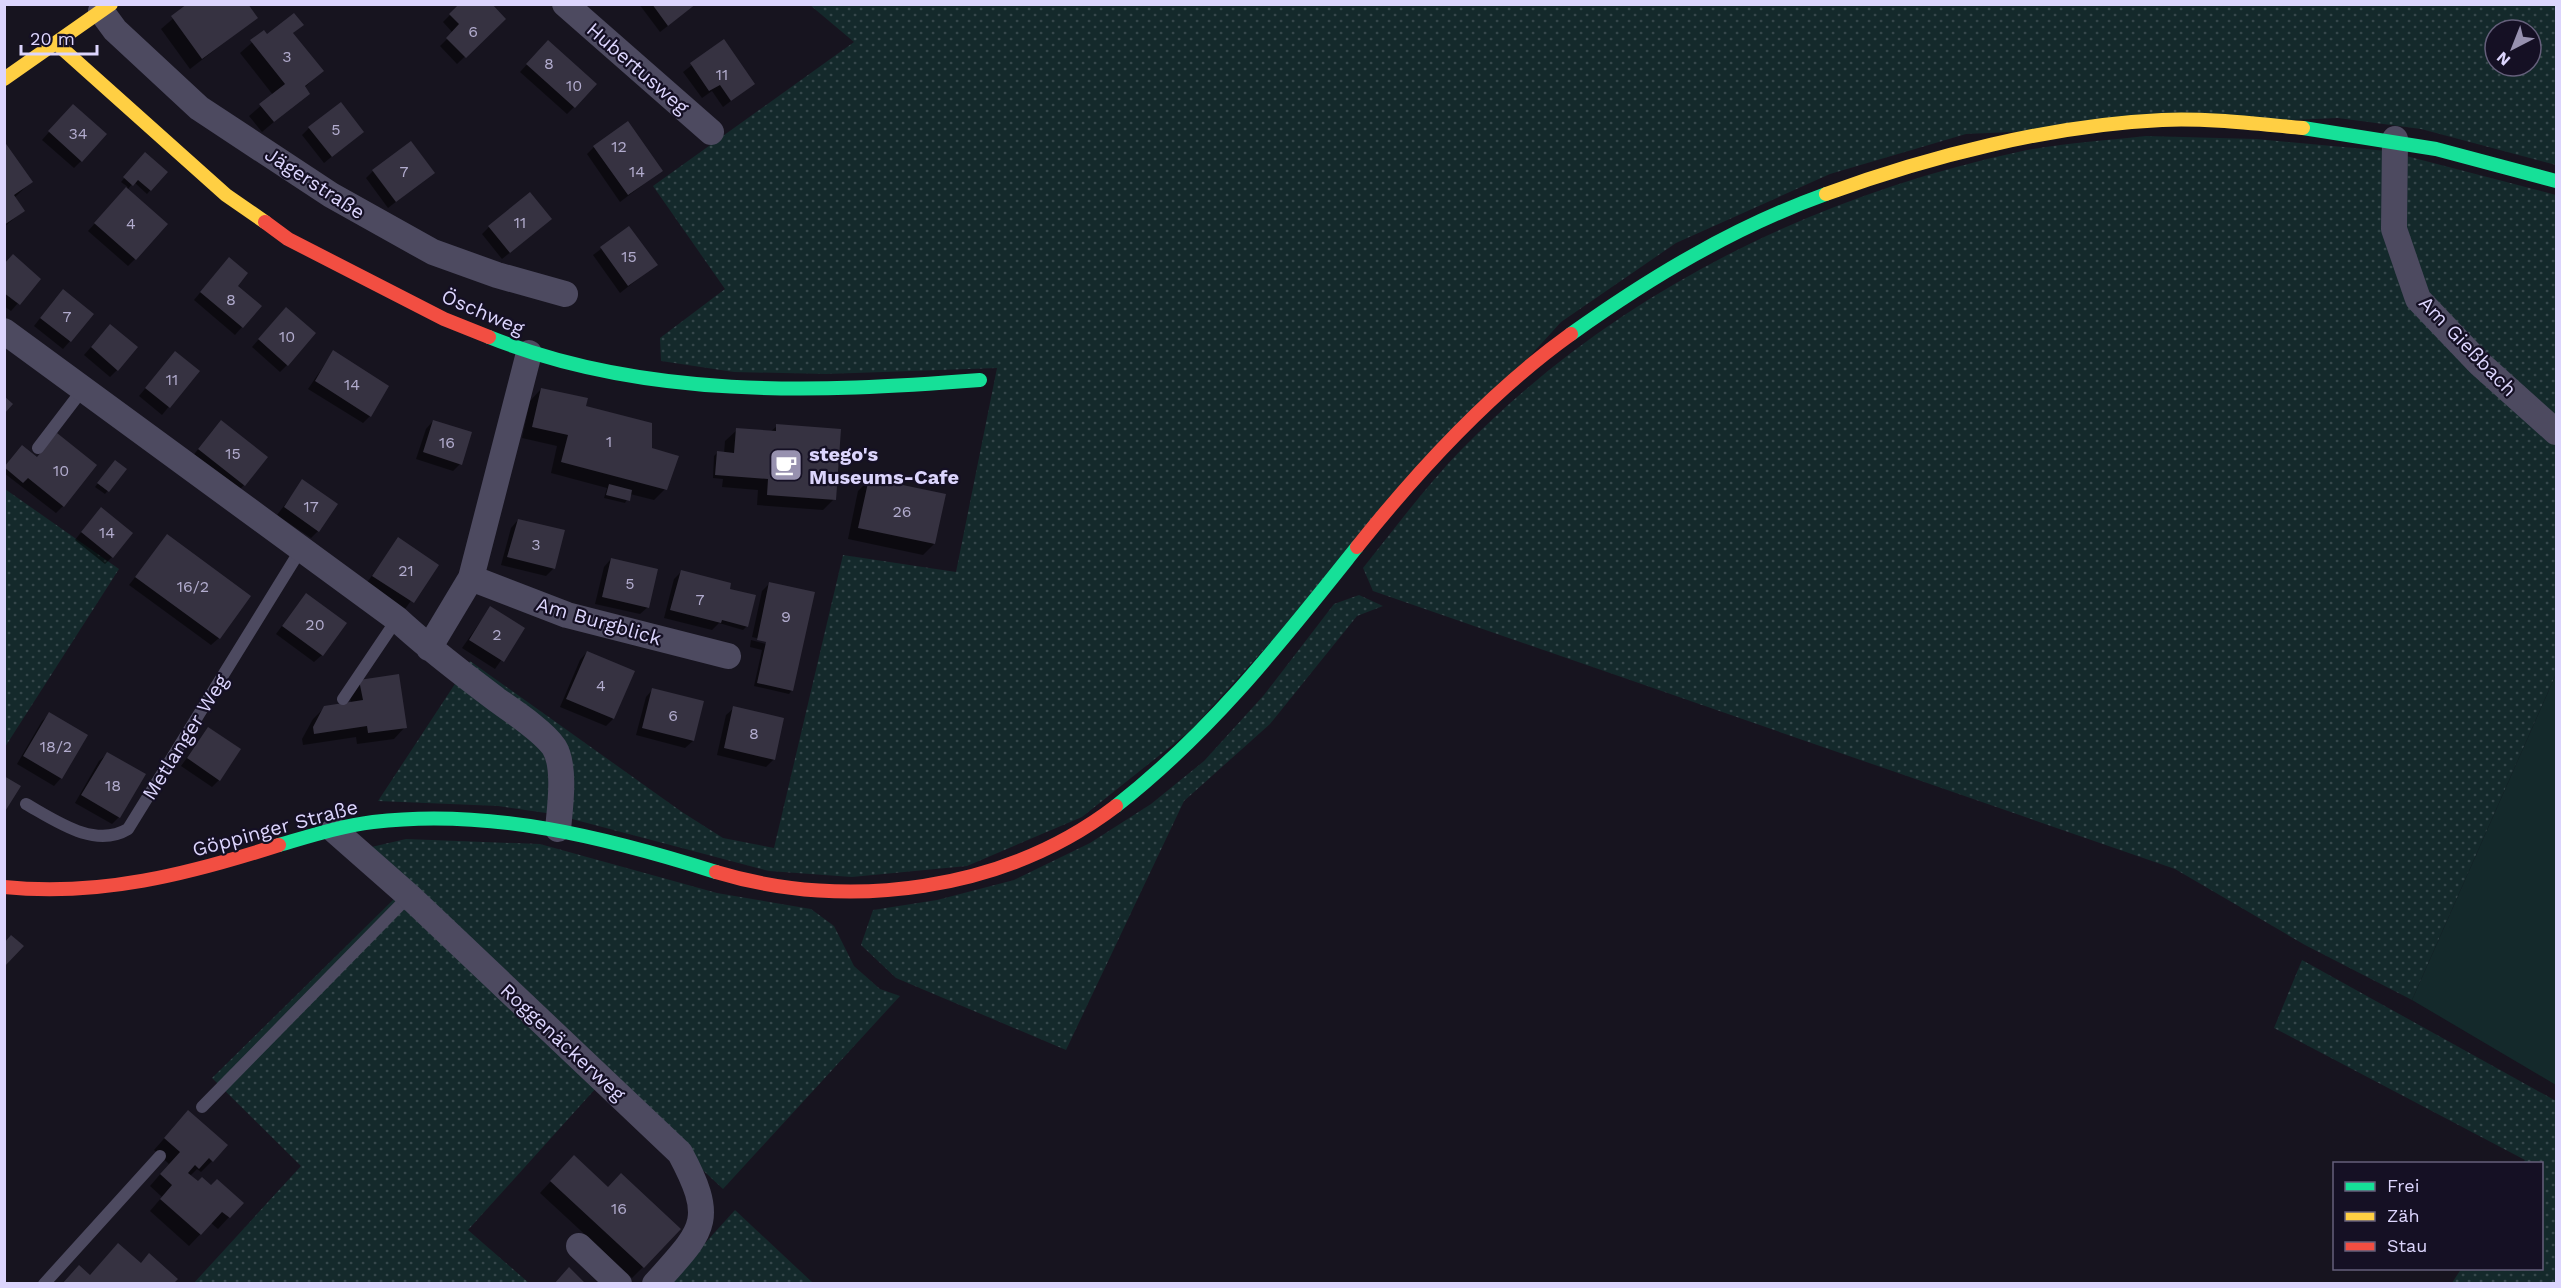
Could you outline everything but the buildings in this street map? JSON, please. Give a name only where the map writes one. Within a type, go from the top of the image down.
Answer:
[{"type":"main road","points":[[4,79],[102,7]]},
{"type":"main road","name":"Öschweg","points":[[56,43],[226,195],[288,239],[444,319],[529,353],[635,376],[708,385],[794,390],[980,381]]},
{"type":"main road","name":"Göppinger Straße","points":[[4,887],[57,892],[121,885],[201,869],[334,830],[398,820],[558,829],[756,883],[849,892],[901,890],[945,883],[1002,868],[1053,845],[1102,816],[1175,760],[1222,713],[1415,477],[1474,416],[1576,328],[1642,283],[1729,234],[1817,194],[1914,162],[2011,139],[2165,120],[2309,126],[2395,139],[2473,156],[2556,181]]},
{"type":"street","name":"Hubertusweg","points":[[565,4],[711,132]]},
{"type":"street","name":"Jägerstraße","points":[[102,7],[115,30],[199,108],[331,195],[433,252],[497,275],[565,294]]},
{"type":"street","name":"Am Gießbach","points":[[2395,139],[2394,229],[2418,299],[2479,363],[2556,432]]},
{"type":"street","points":[[4,331],[397,619],[429,648],[526,722],[554,748],[561,793],[558,829]]},
{"type":"street","points":[[429,648],[471,578],[529,353]]},
{"type":"street","name":"Am Burgblick","points":[[471,578],[567,615],[728,656]]},
{"type":"street","name":"Roggenäckerweg","points":[[334,830],[410,896],[680,1153],[695,1180],[703,1216],[694,1241],[655,1284]]},
{"type":"street","points":[[579,1246],[619,1284]]},
{"type":"lane","points":[[38,448],[83,388]]},
{"type":"lane","name":"Metlanger Weg","points":[[26,804],[77,832],[116,837],[128,829],[301,549]]},
{"type":"lane","points":[[343,699],[397,619]]},
{"type":"lane","points":[[202,1107],[410,896]]},
{"type":"lane","points":[[44,1284],[160,1156]]},
{"type":"green space","points":[[810,5],[2556,5],[2556,165],[2421,129],[2338,118],[1966,134],[1830,174],[1676,243],[1561,322],[1190,731],[1082,817],[967,866],[852,877],[769,871],[553,814],[498,806],[378,801],[470,661],[682,812],[723,838],[774,848],[843,555],[956,572],[997,368],[826,374],[734,372],[661,361],[660,338],[725,289],[653,186],[854,42]]},
{"type":"green space","points":[[2146,136],[2256,139],[2387,151],[2556,195],[2556,674],[2412,1000],[2305,945],[2175,869],[1373,591],[1363,568],[1448,464],[1519,395],[1582,345],[1648,300],[1717,260],[1789,225],[1864,196],[1940,171],[2034,149]]},
{"type":"green space","points":[[5,489],[119,569],[5,747]]},
{"type":"green space","points":[[1359,595],[1383,606],[1357,616],[1270,724],[1184,801],[1066,1050],[896,978],[861,945],[873,910],[937,900],[1014,880],[1090,843],[1151,804],[1204,761],[1264,695],[1334,604]]},
{"type":"green space","points":[[2556,674],[2556,1085],[2412,1000]]},
{"type":"green space","points":[[406,839],[540,844],[717,893],[811,909],[834,926],[854,966],[880,989],[900,996],[723,1189],[379,867],[367,848]]},
{"type":"green space","points":[[394,899],[597,1087],[468,1230],[529,1283],[193,1284],[301,1166],[212,1078]]},
{"type":"green space","points":[[2302,960],[2556,1101],[2556,1283],[2452,1283],[2460,1270],[2543,1270],[2543,1162],[2524,1162],[2525,1160],[2274,1028]]},
{"type":"green space","points":[[735,1210],[813,1283],[668,1284]]},
{"type":"traffic: fast","points":[[2303,128],[2436,149],[2556,181]]},
{"type":"traffic: fast","points":[[1571,334],[1694,255],[1759,222],[1826,194]]},
{"type":"traffic: fast","points":[[489,337],[548,357],[608,372],[731,387],[856,387],[980,380]]},
{"type":"traffic: fast","points":[[1116,806],[1151,777],[1215,716],[1301,617],[1357,547]]},
{"type":"traffic: fast","points":[[279,845],[373,822],[460,819],[503,822],[589,837],[716,872]]},
{"type":"traffic: slow","points":[[4,79],[111,4]]},
{"type":"traffic: slow","points":[[56,43],[226,195],[265,222]]},
{"type":"traffic: slow","points":[[1826,194],[1949,155],[2078,128],[2162,120],[2233,122],[2303,128]]},
{"type":"traffic: jam","points":[[265,222],[288,239],[444,319],[489,337]]},
{"type":"traffic: jam","points":[[1357,547],[1431,460],[1484,406],[1571,334]]},
{"type":"traffic: jam","points":[[716,872],[767,884],[819,891],[871,891],[924,886],[975,875],[1025,858],[1072,835],[1116,806]]},
{"type":"traffic: jam","points":[[4,887],[74,889],[143,881],[177,874],[279,845]]},
{"type":"place","name":"stego's Museums-Cafe","points":[[786,465]]}]
